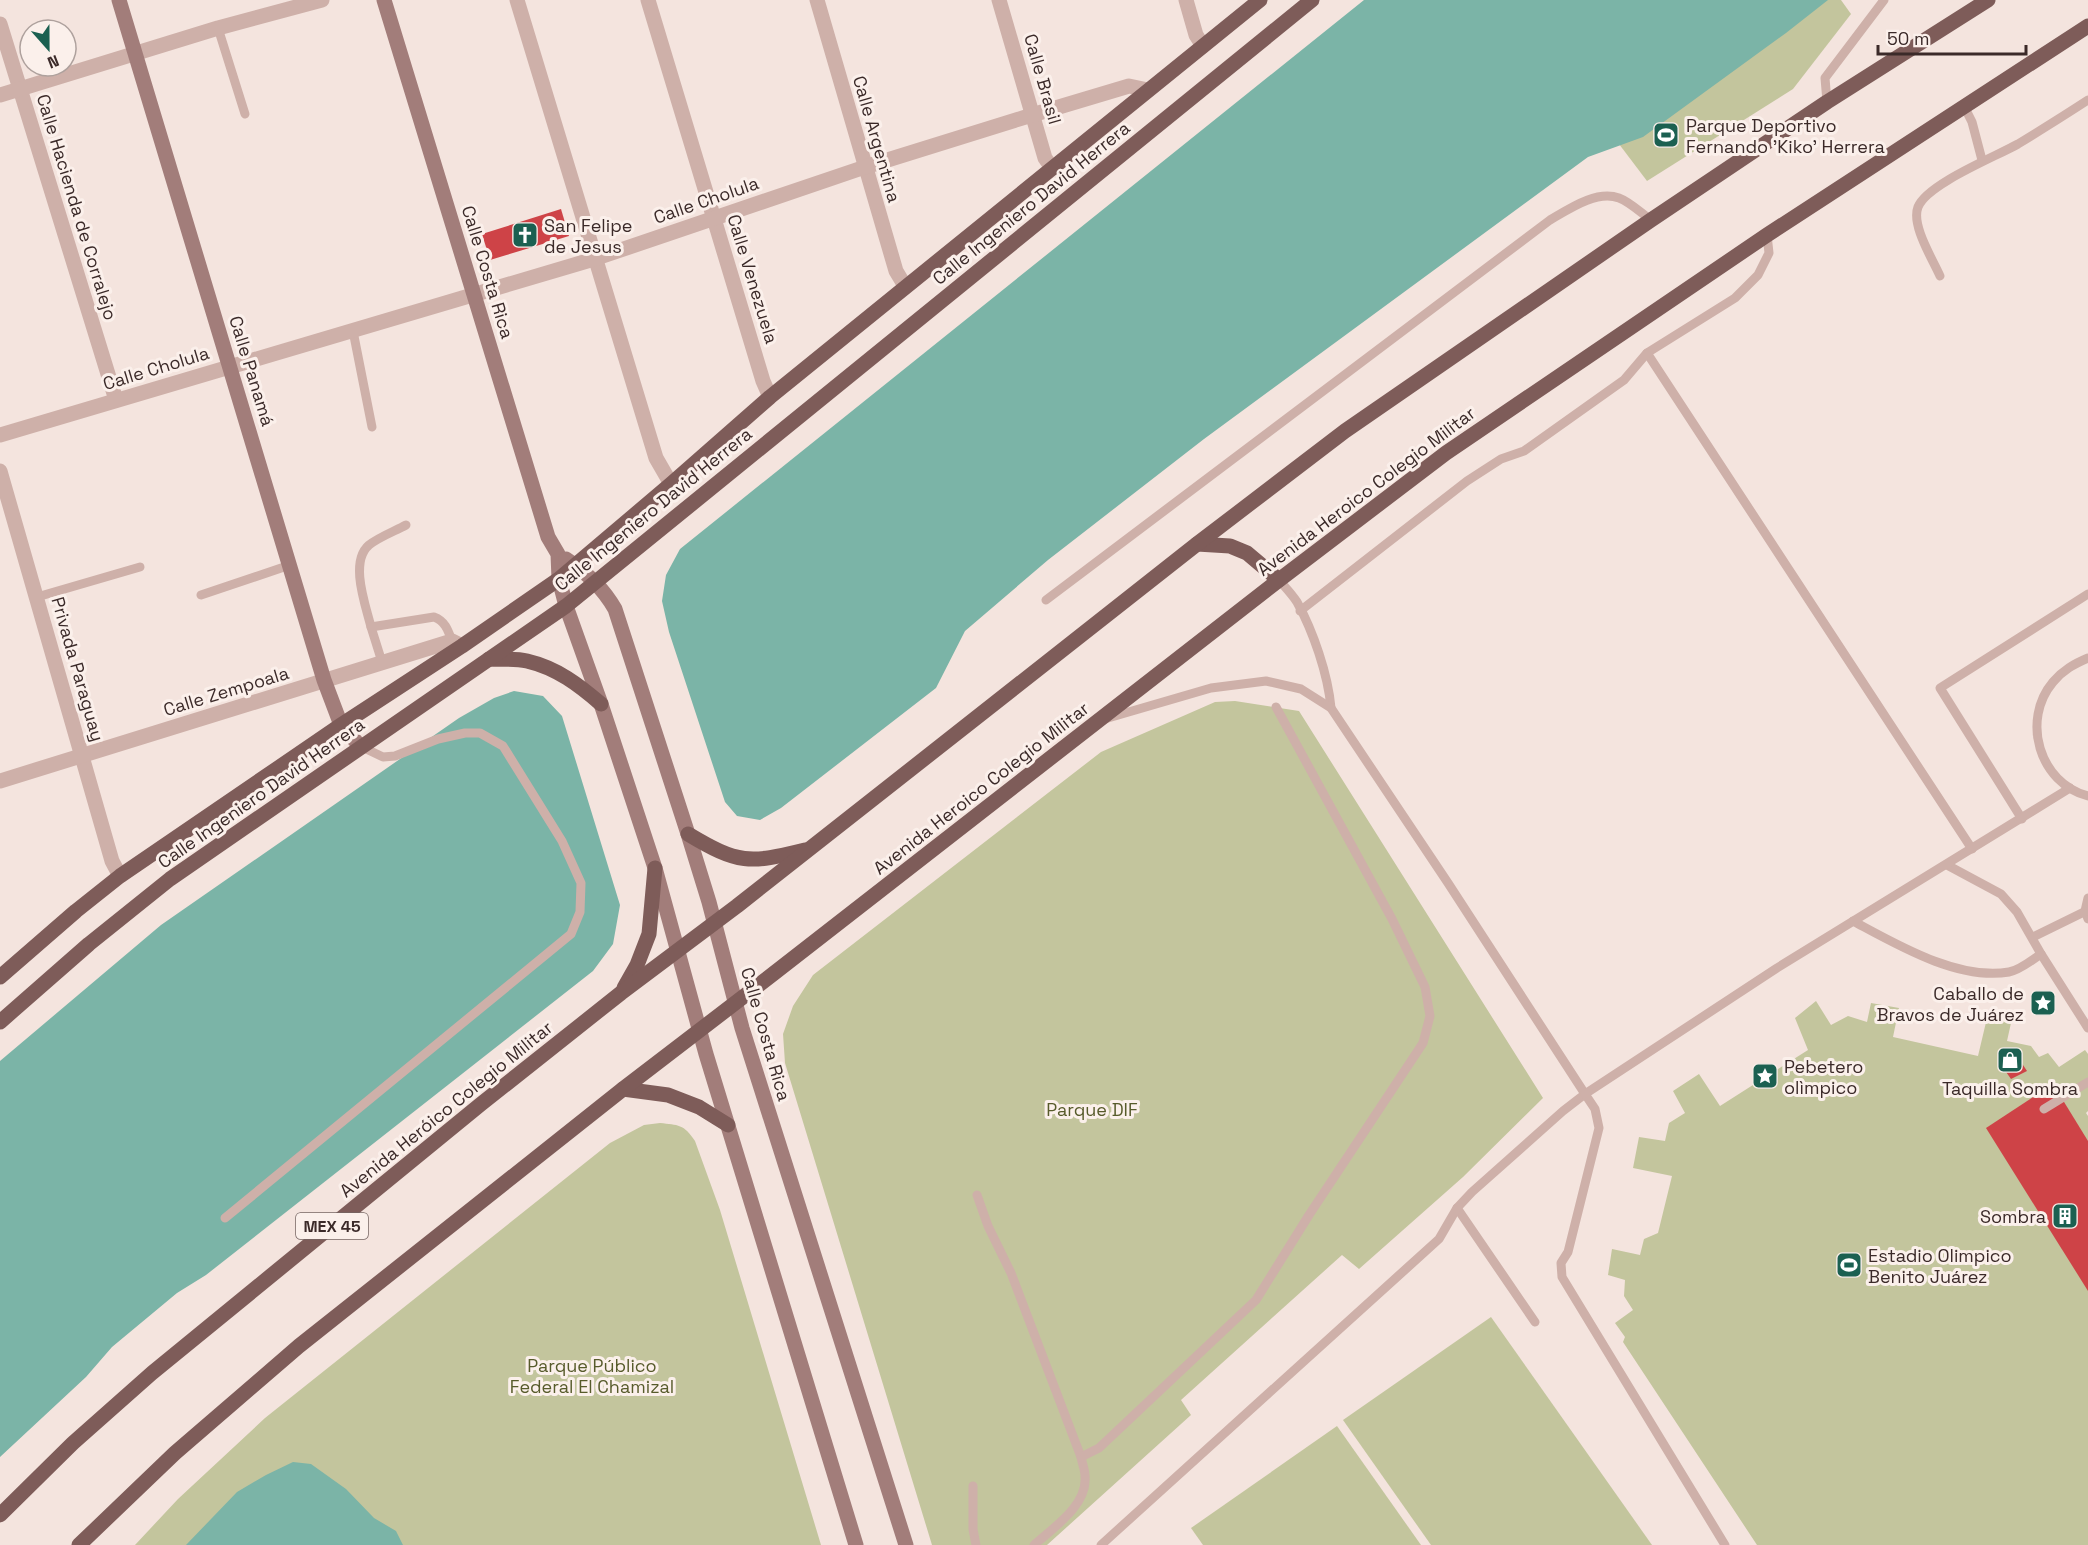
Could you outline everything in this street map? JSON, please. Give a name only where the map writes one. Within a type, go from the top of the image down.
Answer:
[{"type":"main road","name":"Calle Panamá","points":[[119,0],[324,680],[341,725],[360,746]]},
{"type":"main road","name":"Calle Costa Rica","points":[[384,0],[548,537],[558,554],[575,565],[606,593],[615,609],[688,834],[735,1003],[906,1545]]},
{"type":"main road","name":"Calle Ingeniero David Herrera","points":[[0,977],[76,910],[120,876],[457,644],[559,579],[770,397],[1260,0]]},
{"type":"main road","name":"Calle Ingeniero David Herrera","points":[[0,1022],[89,944],[170,879],[566,606],[1311,0]]},
{"type":"main road","points":[[676,952],[1345,431],[1651,219],[1827,102],[1988,0]]},
{"type":"main road","name":"Avenida Heroico Colegio Militar","points":[[699,1030],[1446,453],[1767,235],[2088,26]]},
{"type":"main road","points":[[1197,544],[1230,546],[1247,554],[1279,580]]},
{"type":"main road","name":"Calle Costa Rica","points":[[558,554],[559,579],[566,606],[655,868],[699,1030],[856,1545]]},
{"type":"main road","points":[[489,659],[525,661],[555,671],[576,683],[601,704]]},
{"type":"main road","points":[[688,834],[719,853],[745,859],[777,857],[811,848]]},
{"type":"main road","points":[[621,993],[637,964],[649,934],[655,868]]},
{"type":"main road","name":"Avenida Heróico Colegio Militar","points":[[0,1515],[73,1443],[152,1373],[471,1112],[676,952]]},
{"type":"main road","points":[[79,1545],[175,1453],[299,1346],[699,1030]]},
{"type":"main road","points":[[623,1089],[668,1095],[699,1107],[728,1125]]},
{"type":"street","points":[[0,95],[218,28],[322,0]]},
{"type":"street","points":[[517,0],[656,458],[671,484]]},
{"type":"street","name":"Calle Venezuela","points":[[648,0],[763,381],[770,397]]},
{"type":"street","name":"Calle Argentina","points":[[817,0],[896,271],[905,286]]},
{"type":"street","name":"Calle Brasil","points":[[999,0],[1045,158],[1052,168]]},
{"type":"street","points":[[1186,0],[1196,35],[1203,46]]},
{"type":"street","name":"Calle Hacienda de Corralejo","points":[[0,24],[116,400]]},
{"type":"street","name":"Calle Cholula","points":[[0,435],[594,259],[865,167],[1032,115],[1130,86],[1148,90]]},
{"type":"street","name":"Privada Paraguay","points":[[0,471],[112,861],[120,876]]},
{"type":"street","name":"Calle Zempoala","points":[[0,781],[382,662],[457,644]]},
{"type":"lane","points":[[1827,102],[1825,78],[1884,0]]},
{"type":"lane","points":[[218,28],[245,114]]},
{"type":"lane","points":[[1940,276],[1917,224],[1918,207],[1928,194],[1982,160],[2016,145],[2088,100]]},
{"type":"lane","points":[[1964,106],[1972,122],[1982,160]]},
{"type":"lane","points":[[1046,600],[1550,220],[1579,203],[1605,196],[1620,198],[1651,219]]},
{"type":"lane","points":[[1300,611],[1467,481],[1501,459],[1524,452],[1624,380],[1647,353],[1735,298],[1758,275],[1769,253],[1767,235]]},
{"type":"lane","points":[[353,331],[372,427]]},
{"type":"lane","points":[[1647,353],[1972,849]]},
{"type":"lane","points":[[382,662],[361,585],[359,563],[363,551],[369,544],[406,525]]},
{"type":"lane","points":[[201,595],[290,565]]},
{"type":"lane","points":[[37,597],[140,567]]},
{"type":"lane","points":[[1279,580],[1296,600],[1310,628],[1329,691],[1331,708]]},
{"type":"lane","points":[[2022,819],[1940,688],[2088,594]]},
{"type":"lane","points":[[371,627],[434,617],[441,620],[447,627],[457,644]]},
{"type":"lane","points":[[2088,658],[2063,671],[2052,682],[2042,702],[2037,724],[2037,739],[2049,767],[2058,779],[2070,788],[2088,796]]},
{"type":"lane","points":[[1101,720],[1211,688],[1266,681],[1301,688],[1331,708],[1595,1109],[1599,1128],[1568,1252],[1561,1263],[1562,1277],[1725,1545]]},
{"type":"lane","points":[[1081,1457],[1099,1448],[1256,1300],[1309,1215],[1423,1043],[1430,1016],[1425,987],[1392,919],[1276,707]]},
{"type":"lane","points":[[225,1218],[571,934],[580,912],[581,883],[562,841],[503,746],[480,733],[465,732],[438,739],[395,756],[382,757],[360,746]]},
{"type":"lane","points":[[1101,1545],[1439,1239],[1457,1208],[1472,1192],[1563,1111],[1585,1094],[1725,1002],[2070,788]]},
{"type":"lane","points":[[1947,865],[2001,894],[2017,912],[2088,1028]]},
{"type":"lane","points":[[2033,937],[2087,914],[2088,898]]},
{"type":"lane","points":[[1853,921],[1942,964],[1987,973],[2011,971],[2042,954]]},
{"type":"lane","points":[[2044,1109],[2088,1082]]},
{"type":"lane","points":[[977,1194],[988,1226],[1011,1272],[1081,1457],[1086,1476],[1083,1491],[1075,1506],[1034,1545]]},
{"type":"lane","points":[[1457,1208],[1535,1322]]},
{"type":"lane","points":[[973,1486],[973,1529],[976,1545]]},
{"type":"green space","name":"Parque Deportivo Fernando 'Kiko' Herrera","points":[[1510,0],[1841,0],[1851,14],[1793,89],[1647,181]]},
{"type":"green space","name":"Parque DIF","points":[[1235,701],[1299,711],[1543,1098],[1463,1177],[1359,1269],[1342,1255],[1181,1400],[1191,1415],[1047,1545],[932,1545],[785,1063],[783,1034],[793,1006],[813,975],[1101,752],[1215,702]]},
{"type":"green space","name":"Estadio Olimpico Benito Juárez","points":[[1816,1001],[1831,1025],[1848,1016],[1867,1022],[1871,1003],[1899,1008],[1893,1037],[1978,1056],[1987,1018],[2011,1023],[2007,1041],[2031,1046],[2039,1057],[2048,1053],[2059,1067],[2085,1050],[2088,1054],[2088,1111],[2086,1113],[2088,1116],[2088,1545],[1757,1545],[1623,1342],[1625,1337],[1615,1323],[1633,1310],[1624,1296],[1625,1280],[1608,1275],[1612,1249],[1640,1255],[1644,1239],[1658,1233],[1672,1176],[1633,1168],[1639,1137],[1665,1141],[1669,1123],[1685,1113],[1673,1091],[1699,1074],[1720,1106],[1808,1050],[1795,1018]]},
{"type":"green space","name":"Parque Público Federal El Chamizal","points":[[660,1123],[680,1126],[695,1141],[720,1210],[821,1545],[135,1545],[178,1499],[265,1418],[610,1143],[644,1125]]},
{"type":"green space","points":[[1491,1317],[1652,1545],[1431,1545],[1343,1420]]},
{"type":"green space","points":[[1337,1426],[1421,1545],[1203,1545],[1191,1528]]},
{"type":"water","points":[[1364,0],[1828,0],[1643,137],[1588,157],[1204,439],[1048,560],[965,631],[936,688],[781,808],[760,820],[737,816],[725,802],[669,632],[662,601],[666,575],[680,549]]},
{"type":"water","points":[[514,691],[543,696],[562,716],[620,905],[613,944],[593,971],[206,1275],[177,1293],[112,1347],[86,1377],[0,1457],[0,1061],[161,925],[459,718],[494,698]]},
{"type":"water","points":[[293,1462],[311,1464],[346,1489],[374,1518],[396,1531],[403,1545],[186,1545],[237,1492]]},
{"type":"building","name":"San Felipe de Jesus","points":[[561,209],[569,236],[490,260],[482,234]]},
{"type":"building","name":"Taquilla Sombra","points":[[2003,1050],[2015,1053],[2027,1071],[2011,1079],[2004,1069],[1999,1067]]},
{"type":"building","name":"Sombra","points":[[2053,1084],[2088,1141],[2088,1291],[1986,1128]]},
{"type":"place","name":"Parque Deportivo Fernando 'Kiko' Herrera","points":[[1666,135]]},
{"type":"place","name":"San Felipe de Jesus","points":[[525,235]]},
{"type":"place","name":"Caballo de Bravos de Juárez","points":[[2043,1003]]},
{"type":"place","name":"Taquilla Sombra","points":[[2010,1060]]},
{"type":"place","name":"Pebetero olìmpico","points":[[1765,1076]]},
{"type":"place","name":"Sombra","points":[[2065,1216]]},
{"type":"place","name":"Estadio Olimpico Benito Juárez","points":[[1849,1265]]}]
